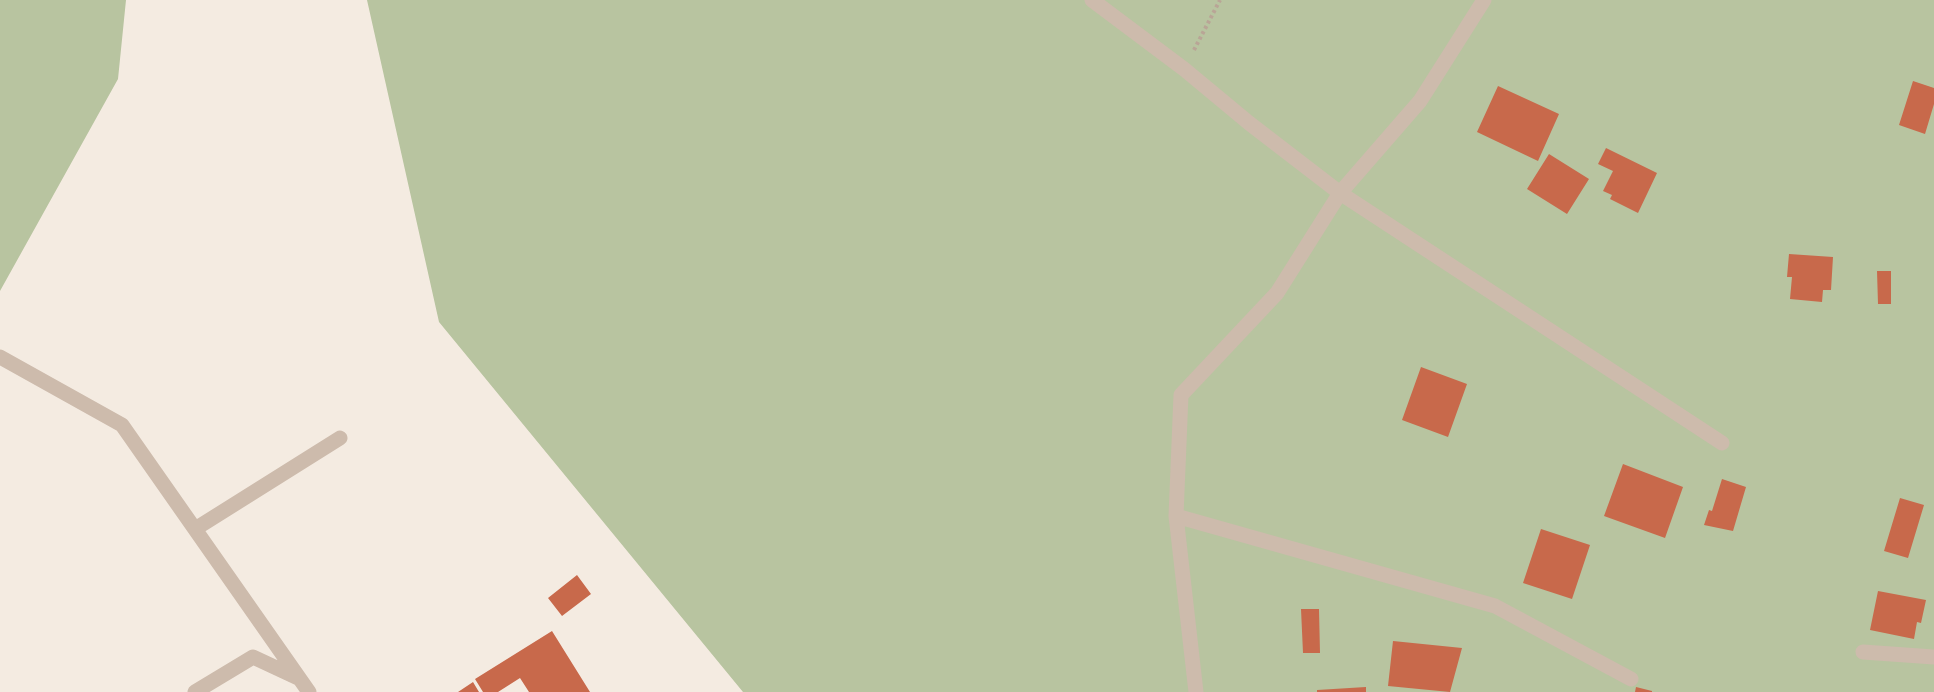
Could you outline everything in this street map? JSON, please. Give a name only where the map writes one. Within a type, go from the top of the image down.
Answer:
[{"type":"street","points":[[1092,0],[1184,69],[1249,123],[1340,193],[1722,443]]},
{"type":"street","points":[[1196,692],[1176,516],[1181,395],[1277,292],[1340,193],[1420,101],[1484,0]]},
{"type":"street","points":[[0,357],[122,425],[305,686]]},
{"type":"street","points":[[195,529],[340,438]]},
{"type":"street","points":[[1176,516],[1495,606],[1631,679]]},
{"type":"street","points":[[1863,652],[1934,657]]},
{"type":"street","points":[[195,692],[253,657],[305,686]]},
{"type":"path","points":[[1184,69],[1220,0]]},
{"type":"green space","points":[[0,0],[126,0],[118,79],[0,291]]},
{"type":"green space","points":[[367,0],[1934,0],[1934,692],[743,692],[439,322]]},
{"type":"building","points":[[1913,81],[1934,88],[1934,104],[1925,134],[1899,125]]},
{"type":"building","points":[[1498,86],[1559,114],[1538,161],[1477,132]]},
{"type":"building","points":[[1606,148],[1657,173],[1638,213],[1610,199],[1612,195],[1603,191],[1613,171],[1598,164]]},
{"type":"building","points":[[1549,154],[1589,179],[1567,214],[1527,189]]},
{"type":"building","points":[[1789,254],[1833,257],[1831,290],[1823,290],[1822,302],[1790,299],[1792,277],[1787,277]]},
{"type":"building","points":[[1877,271],[1891,271],[1891,304],[1878,304]]},
{"type":"building","points":[[1421,367],[1467,384],[1448,437],[1402,420]]},
{"type":"building","points":[[1623,464],[1683,487],[1665,538],[1604,516]]},
{"type":"building","points":[[1722,479],[1746,487],[1733,531],[1704,525],[1709,510],[1712,511]]},
{"type":"building","points":[[1900,498],[1924,505],[1908,558],[1884,551]]},
{"type":"building","points":[[1541,529],[1590,545],[1572,599],[1523,583]]},
{"type":"building","points":[[577,575],[591,594],[562,616],[548,598]]},
{"type":"building","points":[[1878,591],[1926,600],[1921,623],[1917,622],[1914,639],[1870,630]]},
{"type":"building","points":[[1301,609],[1319,609],[1320,653],[1303,653]]},
{"type":"building","points":[[552,631],[590,692],[529,692],[520,678],[498,692],[483,692],[475,679]]},
{"type":"building","points":[[1393,641],[1462,648],[1450,692],[1388,686]]},
{"type":"building","points":[[473,682],[479,692],[458,692]]},
{"type":"building","points":[[1366,687],[1366,692],[1317,692],[1317,690]]},
{"type":"building","points":[[1636,687],[1652,691],[1652,692],[1635,692]]}]
